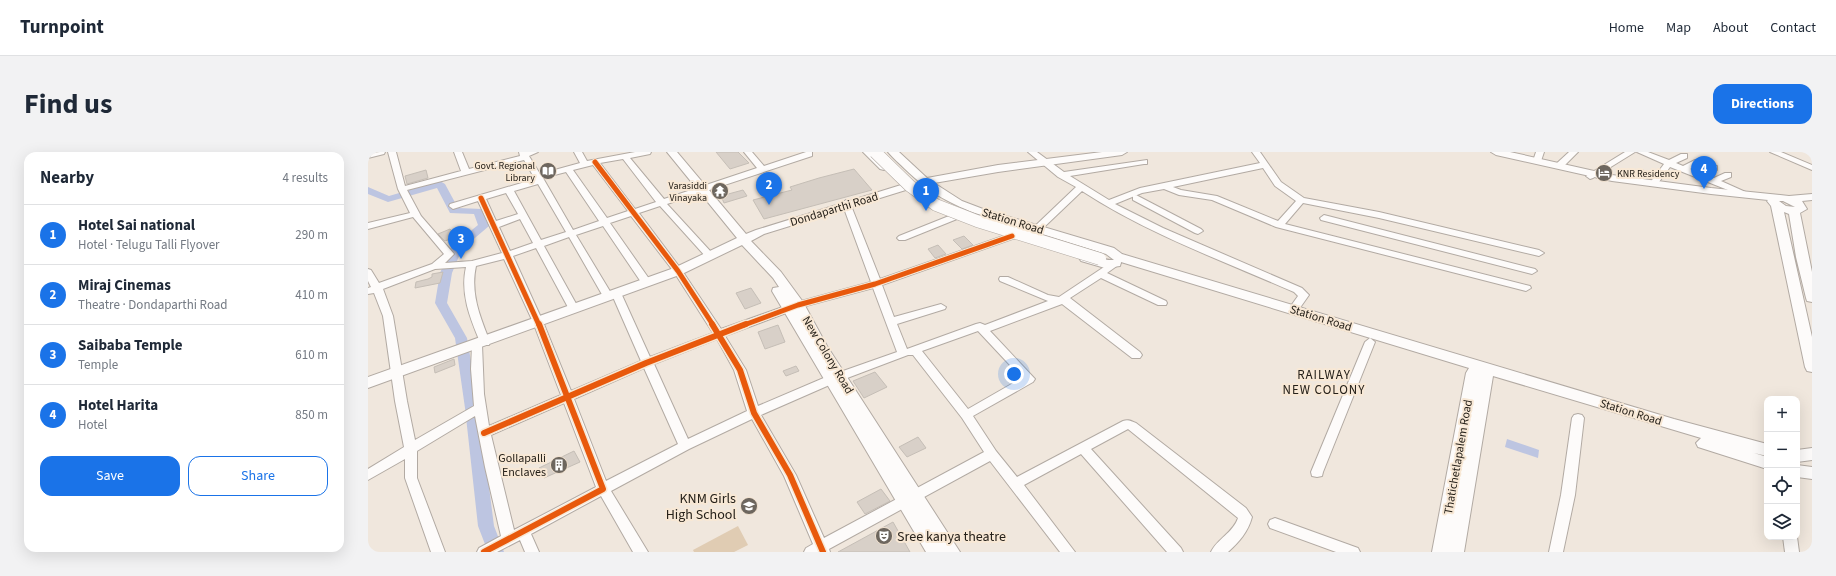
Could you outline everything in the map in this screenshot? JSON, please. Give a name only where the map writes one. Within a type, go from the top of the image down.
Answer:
[{"type":"main road","points":[[368,155],[380,152]]},
{"type":"main road","name":"New Colony Road","points":[[663,152],[699,191],[793,307],[835,378],[911,499],[951,552]]},
{"type":"main road","name":"New Colony Road","points":[[672,152],[699,191]]},
{"type":"main road","points":[[868,152],[905,187],[932,207],[954,217],[1106,264],[1117,260]]},
{"type":"main road","points":[[875,152],[910,186],[936,205],[977,221],[1117,260]]},
{"type":"main road","points":[[884,152],[929,193],[953,207],[1101,256]]},
{"type":"main road","name":"Station Road","points":[[893,152],[925,182],[941,194],[958,203],[979,211],[1110,251],[1117,260],[1370,342],[1764,449]]},
{"type":"main road","points":[[925,182],[987,170],[1046,164],[1115,152]]},
{"type":"main road","points":[[1488,152],[1591,175],[1692,192],[1776,202],[1812,197]]},
{"type":"main road","points":[[1496,152],[1538,157],[1559,166],[1591,175],[1653,184],[1746,194],[1803,208]]},
{"type":"main road","name":"Dondaparthi Road","points":[[368,383],[678,271],[709,255],[716,254],[739,239],[899,187],[905,187]]},
{"type":"main road","points":[[1789,199],[1803,208]]},
{"type":"main road","points":[[1776,202],[1812,367]]},
{"type":"main road","points":[[1803,208],[1802,258],[1812,298]]},
{"type":"main road","name":"Station Road","points":[[1117,260],[1293,310],[1481,372],[1764,461]]},
{"type":"main road","points":[[1455,552],[1481,372]]},
{"type":"main road","name":"Thatichetlapalem Road","points":[[1441,552],[1481,372]]},
{"type":"main road","points":[[1800,456],[1812,454]]},
{"type":"main road","points":[[1800,471],[1812,473]]},
{"type":"main road","name":"New Colony Road","points":[[911,499],[936,552]]},
{"type":"street","points":[[392,152],[403,193],[414,214],[448,254],[434,266]]},
{"type":"street","points":[[458,152],[466,172]]},
{"type":"street","points":[[403,193],[466,172],[534,152]]},
{"type":"street","points":[[578,152],[590,163],[633,212],[678,271],[719,334],[740,370],[754,413],[790,474],[818,550],[992,454]]},
{"type":"street","points":[[453,206],[509,190],[568,169],[590,163],[647,152]]},
{"type":"street","points":[[748,152],[762,169]]},
{"type":"street","points":[[1032,152],[1061,176],[1107,204],[1298,290],[1304,295],[1293,310]]},
{"type":"street","points":[[1256,152],[1278,184],[1301,200],[1338,207],[1539,253]]},
{"type":"street","points":[[1559,166],[1574,152]]},
{"type":"street","points":[[1616,152],[1628,154]]},
{"type":"street","points":[[1641,152],[1746,194]]},
{"type":"street","points":[[1654,157],[1665,152]]},
{"type":"street","points":[[1774,152],[1812,167]]},
{"type":"street","points":[[372,290],[434,266],[458,266],[472,264],[507,255],[811,153]]},
{"type":"street","points":[[1591,175],[1628,154]]},
{"type":"street","points":[[524,155],[612,295],[686,446]]},
{"type":"street","points":[[625,156],[662,203],[709,255]]},
{"type":"street","points":[[1653,184],[1669,163],[1684,156]]},
{"type":"street","points":[[1061,176],[1144,162]]},
{"type":"street","points":[[1683,169],[1698,162]]},
{"type":"street","points":[[1107,204],[1131,194],[1264,165]]},
{"type":"street","points":[[1698,174],[1714,168]]},
{"type":"street","points":[[568,169],[647,282]]},
{"type":"street","points":[[1714,181],[1728,175]]},
{"type":"street","points":[[905,187],[925,182]]},
{"type":"street","points":[[1165,186],[1179,192],[1214,198],[1279,224],[1312,234],[1526,288]]},
{"type":"street","points":[[1037,228],[1080,188]]},
{"type":"street","points":[[509,190],[574,309]]},
{"type":"street","points":[[481,198],[538,322],[603,489],[641,552]]},
{"type":"street","points":[[1136,198],[1198,231]]},
{"type":"street","points":[[1279,224],[1301,200]]},
{"type":"street","points":[[846,204],[902,354]]},
{"type":"street","points":[[1312,234],[1324,218],[1338,207]]},
{"type":"street","points":[[368,226],[414,214]]},
{"type":"street","points":[[494,226],[499,223],[523,216]]},
{"type":"street","points":[[902,238],[954,217]]},
{"type":"street","points":[[1156,227],[1172,217]]},
{"type":"street","points":[[1324,218],[1532,271]]},
{"type":"street","points":[[484,433],[566,396],[719,334],[793,307],[875,284],[1012,236]]},
{"type":"street","points":[[984,329],[1059,301],[1101,274],[1117,260]]},
{"type":"street","points":[[472,264],[468,279],[475,370],[474,411],[484,433],[504,542]]},
{"type":"street","points":[[368,272],[372,290],[388,316],[396,373],[411,448],[411,478],[438,552]]},
{"type":"street","points":[[1101,274],[1162,303]]},
{"type":"street","points":[[1004,279],[1046,298],[1067,301],[1136,355]]},
{"type":"street","points":[[890,322],[941,307]]},
{"type":"street","points":[[484,552],[523,530],[686,446],[754,413],[835,378],[980,326],[1029,379],[966,415]]},
{"type":"street","points":[[1317,472],[1370,342]]},
{"type":"street","points":[[915,350],[966,415],[992,454],[1068,552]]},
{"type":"street","points":[[368,475],[474,411]]},
{"type":"street","points":[[1556,552],[1568,495],[1578,418]]},
{"type":"street","points":[[1015,484],[1127,424],[1132,426],[1241,512],[1245,517],[1244,524],[1240,530],[1218,552]]},
{"type":"street","points":[[1083,448],[1176,552]]},
{"type":"street","points":[[1274,524],[1353,552]]},
{"type":"street","points":[[523,530],[532,552]]},
{"type":"street","points":[[1790,540],[1792,552]]},
{"type":"shaded area","points":[[738,526],[748,545],[734,552],[694,552],[693,550]]},
{"type":"water","points":[[1507,439],[1539,450],[1538,458],[1505,447]]},
{"type":"building","points":[[716,152],[738,152],[749,163],[730,169]]},
{"type":"building","points":[[854,169],[872,190],[764,219],[753,200],[792,190],[790,187]]},
{"type":"building","points":[[426,170],[428,178],[407,184],[405,176]]},
{"type":"building","points":[[1643,170],[1655,174],[1651,179],[1635,176]]},
{"type":"building","points":[[743,190],[747,196],[724,203],[721,196]]},
{"type":"building","points":[[450,229],[456,237],[445,241],[438,234]]},
{"type":"building","points":[[964,236],[973,245],[962,249],[953,240]]},
{"type":"building","points":[[938,245],[946,254],[935,258],[928,249]]},
{"type":"building","points":[[443,272],[440,283],[415,288],[416,282],[432,277],[432,274]]},
{"type":"building","points":[[751,288],[761,303],[745,309],[736,293]]},
{"type":"building","points":[[778,325],[785,342],[765,349],[758,332]]},
{"type":"building","points":[[454,359],[455,365],[435,373],[434,367]]},
{"type":"building","points":[[796,366],[799,371],[786,376],[783,371]]},
{"type":"building","points":[[875,372],[887,387],[864,398],[853,381]]},
{"type":"building","points":[[918,437],[926,448],[907,457],[899,447]]},
{"type":"building","name":"Gollapalli Enclaves","points":[[574,451],[580,462],[544,478],[539,468]]},
{"type":"building","points":[[881,489],[890,501],[865,514],[857,502]]},
{"type":"building","name":"Sree kanya theatre","points":[[893,522],[910,552],[838,552]]},
{"type":"waterway","points":[[368,190],[388,199],[440,184],[454,211],[478,211],[484,226],[457,247],[446,273],[441,303],[461,338],[472,408],[486,526],[496,552]]},
{"type":"cycle path","points":[[595,162],[678,271],[719,334],[740,370],[754,413],[790,475],[823,552]]},
{"type":"cycle path","points":[[481,198],[538,322],[603,489],[484,552]]},
{"type":"cycle path","points":[[484,433],[646,363],[753,321],[798,305],[875,284],[1012,236]]},
{"type":"place","name":"Govt. Regional Library","points":[[548,171]]},
{"type":"place","name":"KNR Residency","points":[[1604,173]]},
{"type":"place","name":"Hotel Harita","points":[[1704,189]]},
{"type":"place","name":"Varasiddi Vinayaka","points":[[720,191]]},
{"type":"place","name":"Miraj Cinemas","points":[[769,205]]},
{"type":"place","name":"Hotel Sai national","points":[[926,211]]},
{"type":"place","name":"Saibaba Temple","points":[[461,259]]},
{"type":"place","name":"Gollapalli Enclaves","points":[[559,465]]},
{"type":"place","name":"KNM Girls High School","points":[[749,506]]},
{"type":"place","name":"Sree kanya theatre","points":[[884,536]]},
{"type":"district","name":"RAILWAY NEW COLONY","points":[[1324,382]]}]
